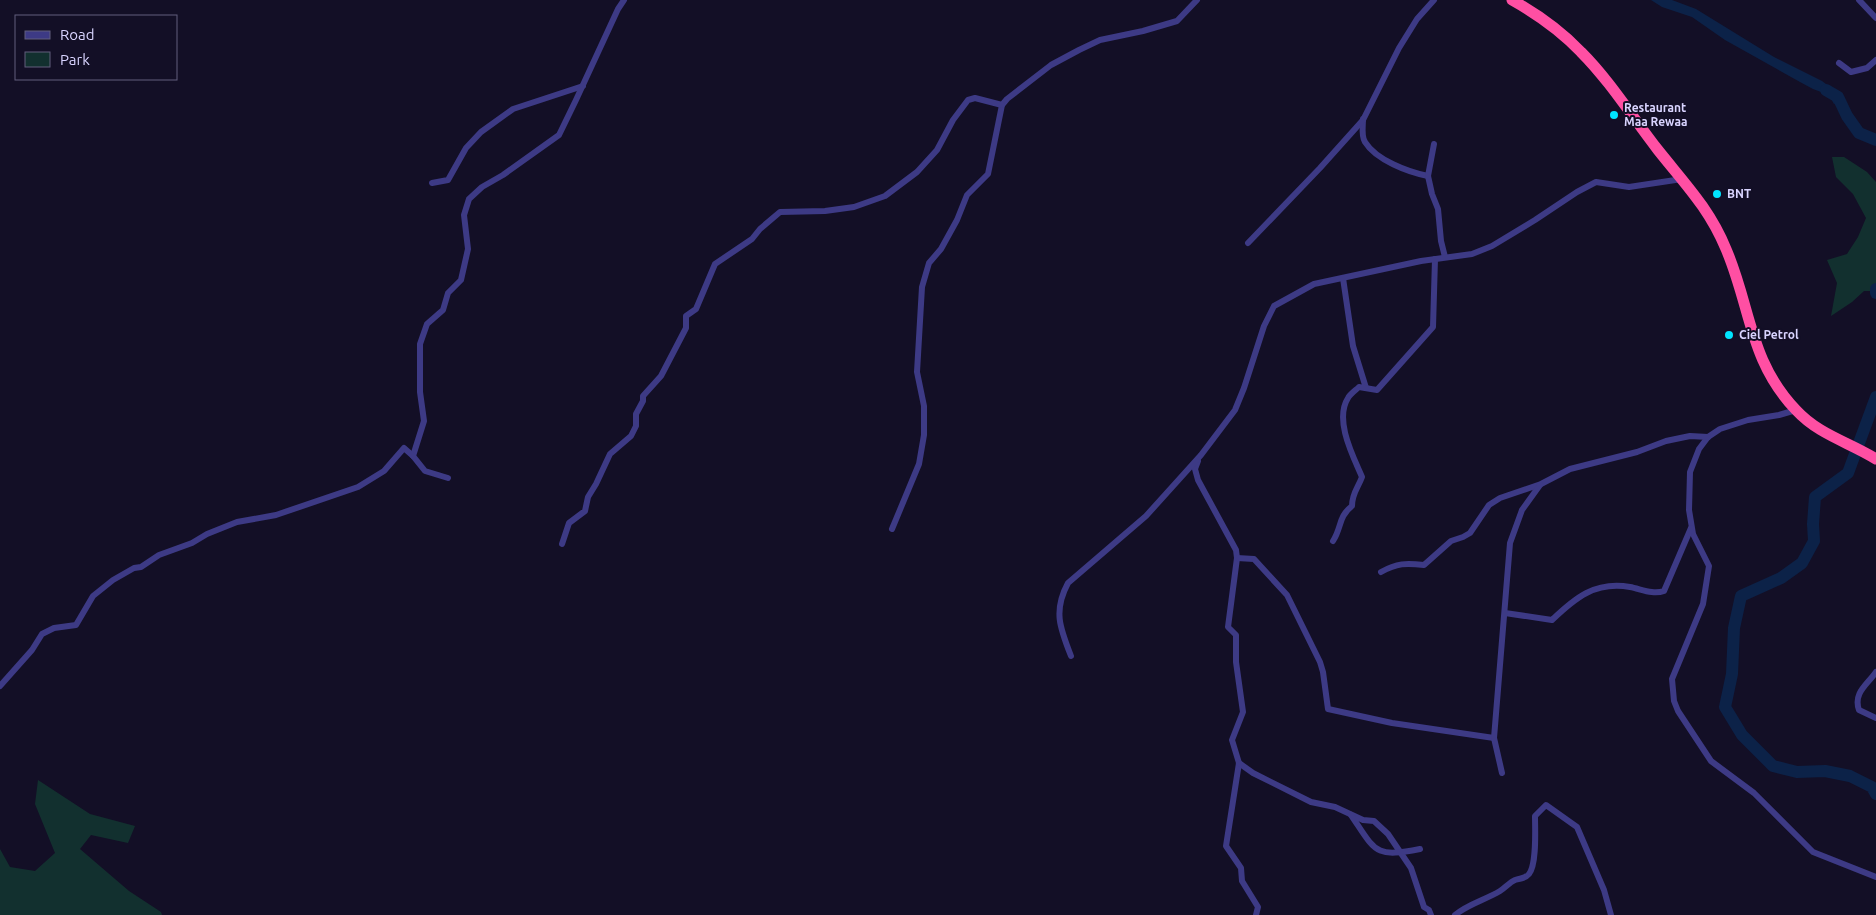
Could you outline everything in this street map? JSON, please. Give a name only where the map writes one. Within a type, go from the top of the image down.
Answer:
[{"type":"highway","points":[[1512,0],[1532,11],[1555,28],[1582,52],[1695,193],[1718,231],[1736,278],[1758,353],[1777,387],[1796,410],[1825,434],[1874,458]]},
{"type":"street","points":[[413,456],[424,421],[420,392],[420,344],[427,324],[443,310],[448,293],[461,280],[468,249],[464,215],[469,199],[482,187],[503,175],[558,134],[624,0]]},
{"type":"street","points":[[892,530],[918,464],[924,435],[924,406],[917,372],[922,287],[929,263],[941,249],[957,220],[967,195],[988,174],[1002,105],[1051,65],[1078,50],[1100,40],[1143,31],[1177,21],[1196,0]]},
{"type":"street","points":[[1248,243],[1320,168],[1364,117],[1399,48],[1417,19],[1434,0]]},
{"type":"street","points":[[1859,0],[1876,18]]},
{"type":"street","points":[[1840,63],[1851,72],[1867,68],[1876,60]]},
{"type":"street","points":[[432,183],[448,180],[466,148],[481,132],[513,109],[583,86]]},
{"type":"street","points":[[562,544],[569,522],[585,511],[588,497],[610,454],[631,436],[636,426],[636,414],[643,401],[643,396],[661,376],[686,328],[686,316],[696,309],[715,264],[752,239],[760,229],[780,212],[826,211],[854,207],[885,196],[917,172],[937,150],[953,120],[968,100],[975,98],[1002,105]]},
{"type":"street","points":[[1364,117],[1362,130],[1364,141],[1372,150],[1384,159],[1410,172],[1428,176]]},
{"type":"street","points":[[1434,144],[1428,176],[1438,210],[1441,241],[1445,258]]},
{"type":"street","points":[[1071,656],[1062,633],[1058,614],[1060,596],[1068,583],[1146,516],[1200,455],[1235,410],[1264,326],[1274,306],[1314,284],[1435,259],[1472,254],[1492,246],[1596,182],[1629,187],[1682,179]]},
{"type":"street","points":[[1333,541],[1343,513],[1352,506],[1352,496],[1358,488],[1362,477],[1345,435],[1343,412],[1348,398],[1359,387],[1377,390],[1434,327],[1435,259]]},
{"type":"street","points":[[1343,278],[1353,346],[1366,388]]},
{"type":"street","points":[[1796,410],[1748,420],[1720,429],[1708,437],[1699,448],[1690,472],[1689,510],[1693,534],[1709,566],[1703,604],[1672,679],[1674,701],[1678,711],[1711,761],[1754,793],[1813,852],[1876,877]]},
{"type":"street","points":[[1381,572],[1392,566],[1406,563],[1424,565],[1451,541],[1470,533],[1489,505],[1500,498],[1541,484],[1570,469],[1637,452],[1666,441],[1690,436],[1708,437]]},
{"type":"street","points":[[0,686],[32,650],[42,634],[54,628],[76,625],[92,596],[127,572],[141,567],[159,555],[192,543],[207,534],[237,522],[276,515],[358,487],[384,471],[404,448],[425,471],[448,478]]},
{"type":"street","points":[[1200,455],[1194,469],[1198,480],[1236,550],[1237,558],[1228,628],[1236,635],[1236,662],[1244,712],[1232,740],[1239,762],[1226,846],[1241,868],[1242,881],[1258,907],[1256,915]]},
{"type":"street","points":[[1502,773],[1494,738],[1510,544],[1522,510],[1541,484]]},
{"type":"street","points":[[1505,613],[1552,620],[1573,600],[1592,589],[1628,586],[1658,593],[1664,591],[1692,527]]},
{"type":"street","points":[[1237,558],[1254,559],[1287,595],[1320,662],[1328,709],[1392,723],[1494,738]]},
{"type":"street","points":[[1876,672],[1859,693],[1856,702],[1859,710],[1876,718]]},
{"type":"street","points":[[1239,762],[1253,773],[1311,802],[1335,807],[1363,820],[1374,821],[1388,834],[1402,852],[1411,868],[1424,907],[1429,910],[1431,915]]},
{"type":"street","points":[[1455,915],[1464,908],[1505,889],[1515,880],[1523,879],[1530,872],[1535,846],[1535,816],[1546,805],[1577,827],[1604,890],[1611,915]]},
{"type":"street","points":[[1350,814],[1372,847],[1378,851],[1402,852],[1420,849]]},
{"type":"green space","points":[[1832,157],[1844,157],[1867,172],[1876,182],[1876,291],[1864,291],[1852,302],[1831,316],[1837,283],[1827,260],[1847,254],[1858,237],[1866,218],[1853,194],[1836,177]]},
{"type":"green space","points":[[38,780],[90,814],[135,826],[128,843],[91,835],[80,849],[129,891],[161,912],[162,915],[0,915],[0,849],[10,867],[35,871],[55,853],[35,804]]},
{"type":"water","points":[[1651,0],[1672,0],[1696,9],[1774,57],[1822,81],[1843,97],[1834,104],[1829,95],[1813,89],[1725,40],[1692,17],[1662,7]]},
{"type":"waterway","points":[[1826,90],[1838,97],[1847,116],[1859,133],[1876,140]]},
{"type":"waterway","points":[[1876,397],[1848,473],[1815,497],[1814,541],[1802,563],[1781,578],[1741,596],[1734,628],[1732,674],[1725,707],[1742,735],[1773,766],[1797,772],[1825,771],[1850,776],[1872,787],[1876,794]]},
{"type":"place","name":"Restaurant Maa Rewaa","points":[[1614,115]]},
{"type":"place","name":"BNT","points":[[1717,194]]},
{"type":"place","name":"Ciel Petrol","points":[[1729,335]]}]
